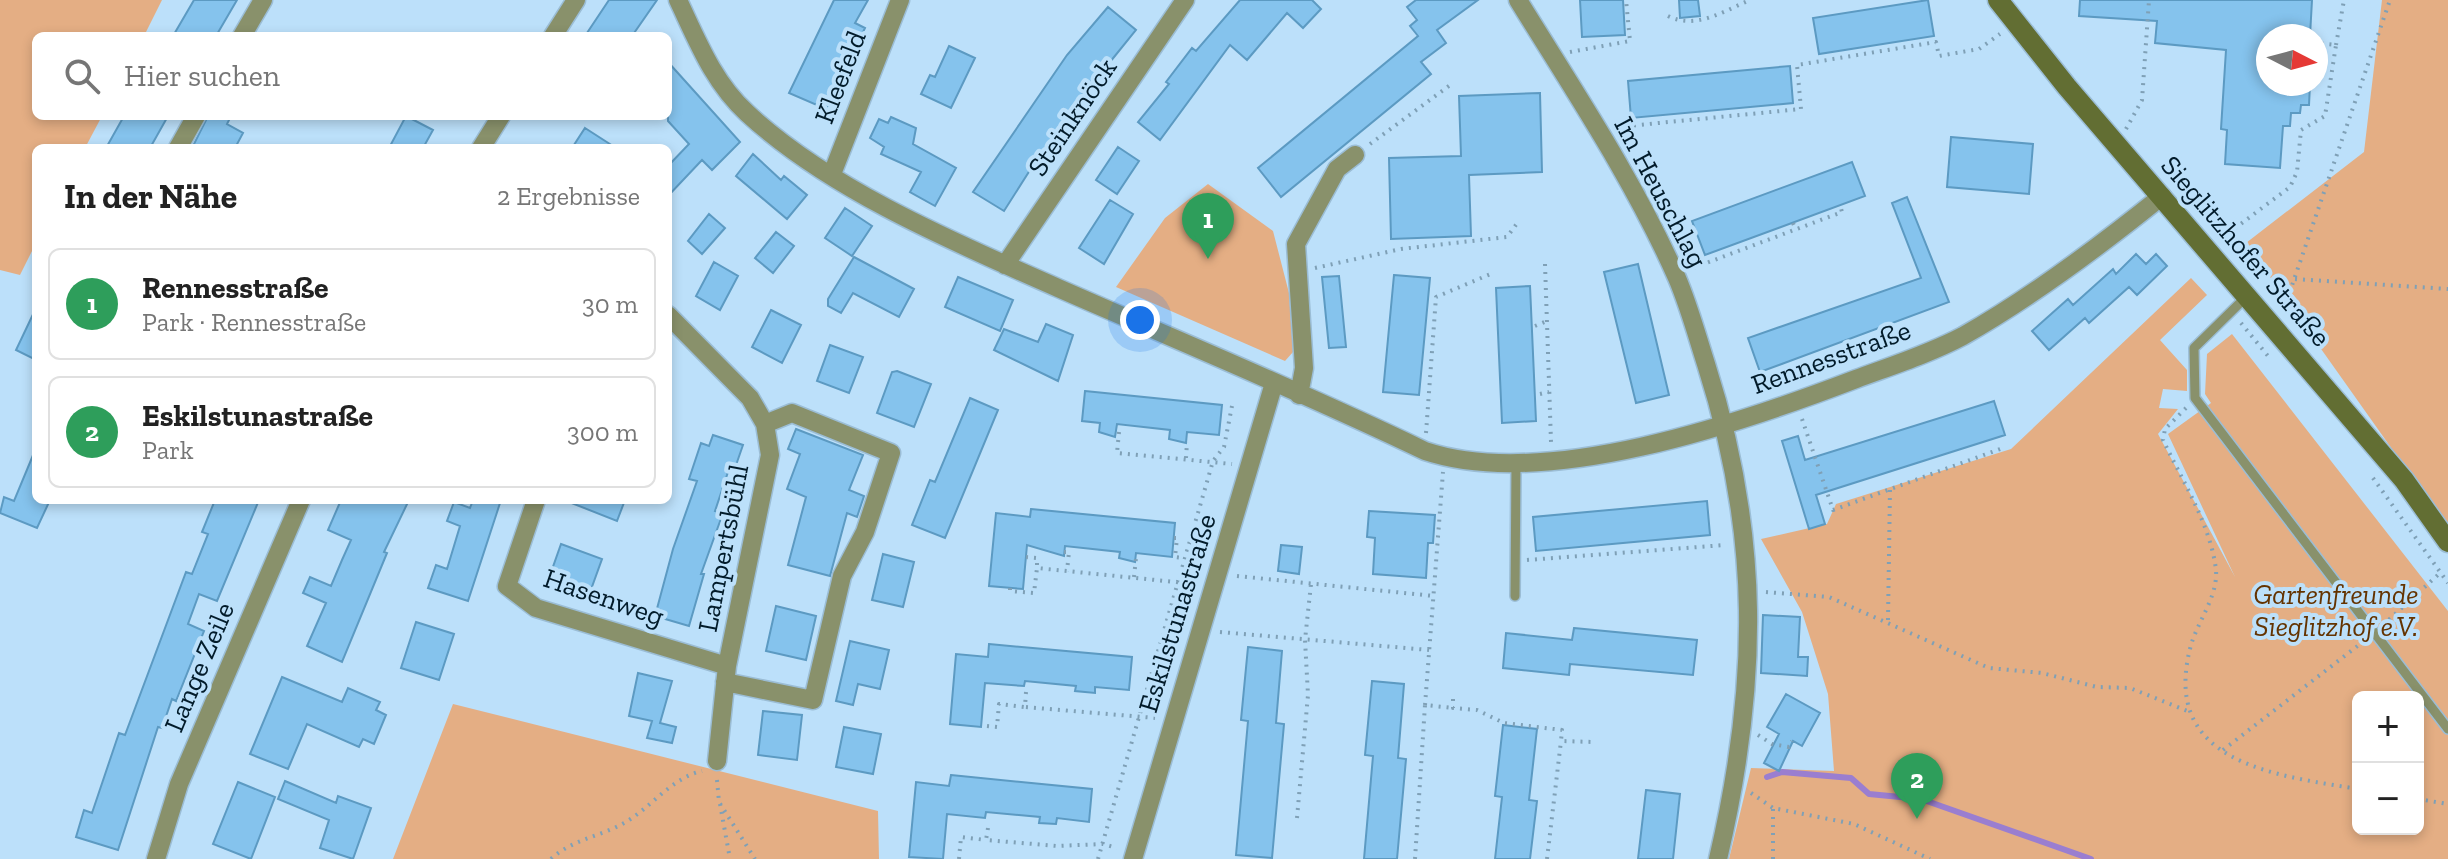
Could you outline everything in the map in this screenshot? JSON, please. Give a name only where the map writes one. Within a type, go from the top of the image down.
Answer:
[{"type":"main road","name":"Sieglitzhofer Straße","points":[[1998,0],[2207,249],[2241,303],[2267,317],[2404,480],[2448,542]]},
{"type":"street","points":[[244,32],[263,0]]},
{"type":"street","points":[[556,32],[576,0]]},
{"type":"street","name":"Rennesstraße","points":[[678,0],[710,68],[745,112],[783,143],[832,174],[935,234],[1445,458],[1552,461],[1725,424],[1796,402],[1961,336],[2108,238],[2162,196]]},
{"type":"street","name":"Kleefeld","points":[[832,174],[900,0]]},
{"type":"street","name":"Steinknöck","points":[[1005,265],[1185,0]]},
{"type":"street","name":"Im Heuschlag","points":[[1518,0],[1631,185],[1676,275],[1725,424]]},
{"type":"street","points":[[180,144],[194,120]]},
{"type":"street","points":[[489,144],[499,120]]},
{"type":"street","points":[[1299,395],[1304,368],[1296,244],[1337,169],[1355,155]]},
{"type":"street","name":"Lampertsbühl","points":[[672,319],[750,398],[765,424],[770,455],[726,674],[717,764]]},
{"type":"street","name":"Eskilstunastraße","points":[[1133,856],[1274,383]]},
{"type":"street","points":[[726,674],[813,700],[842,576],[865,532],[891,453],[792,413],[765,424]]},
{"type":"street","points":[[1718,859],[1735,781],[1750,642],[1746,539],[1725,424]]},
{"type":"street","name":"Lange Zeile","points":[[156,859],[179,784],[299,504]]},
{"type":"street","name":"Hasenweg","points":[[535,504],[507,586],[536,608],[726,674]]},
{"type":"lane","points":[[2241,303],[2194,348],[2195,398],[2448,729]]},
{"type":"lane","points":[[1515,596],[1516,462]]},
{"type":"path","points":[[1552,56],[1630,41],[1626,0]]},
{"type":"path","points":[[1668,16],[1680,22],[1698,21],[1750,0]]},
{"type":"path","points":[[2113,140],[2132,124],[2142,100],[2149,0]]},
{"type":"path","points":[[2207,249],[2290,187],[2297,172],[2301,130],[2325,116],[2344,0]]},
{"type":"path","points":[[2267,317],[2287,300],[2390,0]]},
{"type":"path","points":[[1601,134],[1618,127],[1801,109],[1797,65],[1936,42],[1939,56],[1979,49],[2015,23]]},
{"type":"path","points":[[2328,44],[2336,45]]},
{"type":"path","points":[[1355,155],[1453,83]]},
{"type":"path","points":[[1676,275],[1842,212],[1840,205]]},
{"type":"path","points":[[1297,273],[1401,249],[1507,237],[1518,222]]},
{"type":"path","points":[[1793,223],[1796,230]]},
{"type":"path","points":[[1731,245],[1733,253]]},
{"type":"path","points":[[1545,264],[1552,461]]},
{"type":"path","points":[[1425,451],[1436,297],[1493,273]]},
{"type":"path","points":[[2294,279],[2448,289]]},
{"type":"path","points":[[2241,303],[2244,329],[2274,362]]},
{"type":"path","points":[[1535,326],[1547,321]]},
{"type":"path","points":[[1540,394],[1549,392]]},
{"type":"path","points":[[2195,398],[2162,434],[2204,529],[2216,569],[2216,585],[2193,638],[2184,671],[2184,696],[2190,712],[2207,737],[2241,765],[2258,771],[2352,788]]},
{"type":"path","points":[[1796,402],[1833,510],[2003,448]]},
{"type":"path","points":[[1098,859],[1213,461],[1224,447],[1232,406]]},
{"type":"path","points":[[1119,432],[1117,453],[1249,467]]},
{"type":"path","points":[[1186,458],[1187,442]]},
{"type":"path","points":[[1415,859],[1445,458]]},
{"type":"path","points":[[2370,474],[2448,583]]},
{"type":"path","points":[[1888,620],[1890,489]]},
{"type":"path","points":[[1174,538],[1177,538],[1175,557],[1184,558]]},
{"type":"path","points":[[1516,561],[1725,545]]},
{"type":"path","points":[[1064,552],[1069,552],[1067,571]]},
{"type":"path","points":[[1010,588],[1010,591],[1034,593],[1037,558],[1026,557]]},
{"type":"path","points":[[1134,577],[1136,558]]},
{"type":"path","points":[[1037,568],[1177,581],[1311,584],[1434,596]]},
{"type":"path","points":[[2223,750],[2374,633],[2440,573]]},
{"type":"path","points":[[1297,818],[1308,695],[1305,640],[1311,584]]},
{"type":"path","points":[[1749,592],[1829,597],[1888,620],[1938,647],[1989,668],[2042,673],[2097,687],[2130,688],[2190,712]]},
{"type":"path","points":[[1200,630],[1429,650]]},
{"type":"path","points":[[1025,707],[1026,692]]},
{"type":"path","points":[[1453,699],[1453,708]]},
{"type":"path","points":[[987,726],[997,727],[999,704],[1174,721]]},
{"type":"path","points":[[1425,705],[1477,710],[1504,723],[1562,730],[1547,859]]},
{"type":"path","points":[[1756,735],[1781,747],[1789,747],[1792,741]]},
{"type":"path","points":[[1561,741],[1593,742]]},
{"type":"path","points":[[551,859],[567,844],[622,824],[684,777],[717,764],[719,802],[730,859]]},
{"type":"path","points":[[1735,781],[1773,808],[1854,824],[1930,859]]},
{"type":"path","points":[[2424,800],[2448,804]]},
{"type":"path","points":[[719,802],[755,859]]},
{"type":"path","points":[[1773,808],[1773,859]]},
{"type":"path","points":[[986,840],[988,828]]},
{"type":"path","points":[[959,859],[961,837],[1057,846],[1103,844],[1133,856]]},
{"type":"green space","points":[[0,0],[162,0],[146,32],[32,32],[32,120],[100,120],[87,144],[32,144],[32,251],[20,275],[0,270]]},
{"type":"green space","points":[[2382,0],[2448,0],[2448,528],[2246,243],[2364,152]]},
{"type":"green space","points":[[1208,184],[1273,231],[1289,293],[1293,352],[1285,361],[1116,287],[1165,218]]},
{"type":"green space","name":"Gartenfreunde Sieglitzhof e.V.","points":[[2191,278],[2207,295],[2160,340],[2187,370],[2187,391],[2163,389],[2159,408],[2178,409],[2158,434],[2235,577],[2168,434],[2211,403],[2205,394],[2207,354],[2232,334],[2448,611],[2448,859],[1729,859],[1751,768],[1834,771],[1828,694],[1802,612],[1761,539],[1827,524],[1836,504],[2011,449]]},
{"type":"green space","points":[[453,704],[878,811],[879,859],[393,859]]},
{"type":"building","points":[[194,0],[237,0],[218,32],[175,32]]},
{"type":"building","points":[[609,0],[657,0],[635,32],[588,32]]},
{"type":"building","points":[[834,0],[868,0],[855,23],[865,28],[826,109],[789,93]]},
{"type":"building","points":[[1240,0],[1312,0],[1321,9],[1303,28],[1287,13],[1247,60],[1230,45],[1160,140],[1138,122],[1169,84],[1166,82],[1192,48],[1196,51]]},
{"type":"building","points":[[1416,0],[1478,0],[1437,30],[1446,43],[1421,62],[1431,74],[1281,197],[1258,168],[1418,36],[1410,26],[1417,20],[1407,7]]},
{"type":"building","points":[[1580,0],[1623,0],[1625,35],[1582,37]]},
{"type":"building","points":[[1679,0],[1698,0],[1700,16],[1680,18]]},
{"type":"building","points":[[1928,0],[1934,36],[1819,54],[1813,18]]},
{"type":"building","points":[[2080,0],[2312,0],[2311,24],[2256,24],[2256,96],[2309,96],[2309,105],[2301,105],[2300,113],[2291,113],[2290,126],[2283,126],[2280,168],[2225,164],[2227,130],[2221,129],[2226,50],[2155,43],[2157,21],[2079,16]]},
{"type":"building","points":[[1108,7],[1136,30],[1110,62],[1106,59],[1067,117],[1071,120],[1055,144],[1036,170],[1032,167],[1004,211],[973,192],[1067,55]]},
{"type":"building","points":[[949,46],[975,58],[951,108],[921,94],[930,75],[935,77]]},
{"type":"building","points":[[672,66],[740,142],[712,170],[702,160],[672,192],[672,162],[689,144],[668,121],[672,120]]},
{"type":"building","points":[[1790,66],[1793,103],[1631,118],[1628,81]]},
{"type":"building","points":[[1540,93],[1542,172],[1469,175],[1471,236],[1391,239],[1389,158],[1461,156],[1459,96]]},
{"type":"building","points":[[891,117],[916,128],[913,144],[956,168],[935,206],[910,192],[921,172],[881,154],[884,147],[870,138],[879,119],[888,123]]},
{"type":"building","points":[[122,120],[166,120],[152,144],[108,144]]},
{"type":"building","points":[[206,120],[229,120],[227,124],[243,133],[237,144],[194,144]]},
{"type":"building","points":[[404,120],[414,120],[433,130],[425,144],[391,144]]},
{"type":"building","points":[[585,128],[610,144],[575,144]]},
{"type":"building","points":[[1951,137],[2033,144],[2029,194],[1947,187]]},
{"type":"building","points":[[1118,147],[1139,161],[1117,194],[1096,180]]},
{"type":"building","points":[[753,154],[781,180],[784,176],[807,195],[787,219],[736,176]]},
{"type":"building","points":[[1852,162],[1865,196],[1705,255],[1692,221]]},
{"type":"building","points":[[1907,197],[1949,302],[1760,372],[1748,338],[1921,278],[1892,203]]},
{"type":"building","points":[[1110,200],[1133,214],[1104,264],[1079,248]]},
{"type":"building","points":[[845,208],[872,226],[852,256],[825,238]]},
{"type":"building","points":[[709,214],[725,228],[702,254],[688,241]]},
{"type":"building","points":[[776,232],[794,246],[773,273],[755,258]]},
{"type":"building","points":[[2136,254],[2146,264],[2156,254],[2167,266],[2137,295],[2129,287],[2089,323],[2085,318],[2049,350],[2032,331],[2068,299],[2073,305],[2113,269],[2116,274]]},
{"type":"building","points":[[854,257],[914,289],[899,317],[853,293],[841,313],[828,306],[828,299]]},
{"type":"building","points":[[714,262],[738,276],[720,310],[696,296]]},
{"type":"building","points":[[1638,264],[1669,395],[1636,403],[1604,272]]},
{"type":"building","points":[[1394,275],[1430,278],[1419,395],[1383,392]]},
{"type":"building","points":[[1339,276],[1346,347],[1329,348],[1322,277]]},
{"type":"building","points":[[958,277],[1013,300],[1000,331],[945,307]]},
{"type":"building","points":[[1530,286],[1536,421],[1502,423],[1496,288]]},
{"type":"building","points":[[771,310],[801,325],[782,363],[752,347]]},
{"type":"building","points":[[32,316],[32,358],[16,350]]},
{"type":"building","points":[[1046,324],[1073,335],[1058,381],[994,350],[1004,329],[1038,342]]},
{"type":"building","points":[[830,345],[863,357],[849,393],[817,381]]},
{"type":"building","points":[[897,371],[931,384],[914,427],[877,413],[892,372]]},
{"type":"building","points":[[1085,391],[1222,405],[1219,435],[1187,432],[1186,443],[1169,439],[1170,430],[1117,424],[1115,437],[1099,432],[1100,423],[1082,421]]},
{"type":"building","points":[[970,398],[998,410],[945,538],[912,525],[930,480],[935,482]]},
{"type":"building","points":[[1994,401],[2005,435],[1816,495],[1825,524],[1809,529],[1782,441],[1798,436],[1805,460]]},
{"type":"building","points":[[796,429],[863,455],[849,490],[864,496],[857,517],[847,513],[830,576],[788,565],[806,497],[787,489],[800,454],[788,449]]},
{"type":"building","points":[[713,435],[743,445],[735,468],[730,466],[715,511],[723,513],[701,574],[704,574],[689,626],[655,616],[673,549],[697,481],[689,479],[701,443],[709,446]]},
{"type":"building","points":[[32,458],[32,504],[48,504],[37,528],[0,513],[4,497],[14,501]]},
{"type":"building","points":[[1707,501],[1710,535],[1536,551],[1533,517]]},
{"type":"building","points":[[213,504],[257,504],[217,601],[199,594],[188,624],[204,631],[176,701],[172,699],[162,728],[158,727],[118,850],[76,837],[84,810],[92,813],[119,733],[125,735],[186,572],[192,574],[208,534],[202,532]]},
{"type":"building","points":[[339,504],[407,504],[384,552],[387,553],[342,662],[307,646],[326,603],[303,593],[310,577],[331,586],[351,540],[328,530]]},
{"type":"building","points":[[453,504],[470,508],[472,504],[500,504],[468,601],[428,588],[436,565],[447,569],[460,526],[447,521]]},
{"type":"building","points":[[574,504],[623,504],[617,521]]},
{"type":"building","points":[[1031,509],[1175,523],[1172,557],[1136,553],[1135,562],[1119,558],[1120,552],[1065,546],[1064,556],[1027,545],[1023,589],[989,586],[996,513],[1030,517]]},
{"type":"building","points":[[1369,511],[1435,515],[1433,543],[1428,543],[1426,578],[1373,574],[1375,538],[1367,537]]},
{"type":"building","points":[[561,544],[602,559],[589,595],[548,581]]},
{"type":"building","points":[[1281,545],[1302,547],[1299,574],[1278,571]]},
{"type":"building","points":[[883,554],[914,562],[903,607],[872,600]]},
{"type":"building","points":[[776,606],[816,616],[806,660],[766,651]]},
{"type":"building","points":[[1763,615],[1800,617],[1798,657],[1808,657],[1807,676],[1761,673]]},
{"type":"building","points":[[416,622],[454,634],[439,680],[401,668]]},
{"type":"building","points":[[1574,628],[1697,640],[1693,675],[1570,664],[1569,675],[1503,668],[1506,633],[1572,640]]},
{"type":"building","points":[[850,641],[889,650],[880,689],[858,684],[853,705],[836,701]]},
{"type":"building","points":[[989,644],[1132,657],[1129,690],[1095,687],[1095,693],[1075,691],[1076,686],[1025,681],[1024,686],[985,683],[981,727],[950,724],[956,654],[988,657]]},
{"type":"building","points":[[1248,647],[1282,651],[1276,723],[1284,724],[1272,858],[1236,855],[1248,721],[1241,720]]},
{"type":"building","points":[[638,673],[672,681],[660,723],[676,727],[672,743],[647,738],[652,721],[629,716]]},
{"type":"building","points":[[282,677],[342,702],[348,688],[380,702],[376,710],[386,715],[374,744],[363,739],[359,747],[307,724],[288,769],[250,754]]},
{"type":"building","points":[[1372,681],[1404,684],[1398,758],[1406,759],[1397,859],[1364,859],[1373,756],[1365,755]]},
{"type":"building","points":[[1786,694],[1820,713],[1802,746],[1793,741],[1779,771],[1764,763],[1779,734],[1767,727]]},
{"type":"building","points":[[763,711],[802,715],[797,760],[758,755]]},
{"type":"building","points":[[1503,725],[1537,729],[1529,800],[1537,801],[1530,859],[1495,859],[1502,797],[1495,796]]},
{"type":"building","points":[[844,727],[881,734],[873,774],[836,767]]},
{"type":"building","points":[[951,775],[1092,789],[1089,822],[1057,818],[1056,824],[1039,823],[1040,817],[986,812],[985,818],[947,814],[943,859],[909,857],[916,782],[949,786]]},
{"type":"building","points":[[285,781],[336,803],[338,796],[371,808],[353,859],[320,848],[329,820],[278,799]]},
{"type":"building","points":[[238,782],[275,797],[251,859],[213,844]]},
{"type":"building","points":[[1646,790],[1680,794],[1673,859],[1638,859]]},
{"type":"waterway","points":[[1767,777],[1782,772],[1851,778],[1869,794],[1921,799],[2091,859]]},
{"type":"place","name":"Rennesstraße","points":[[1208,259]]},
{"type":"place","name":"Eskilstunastraße","points":[[1917,819]]}]
